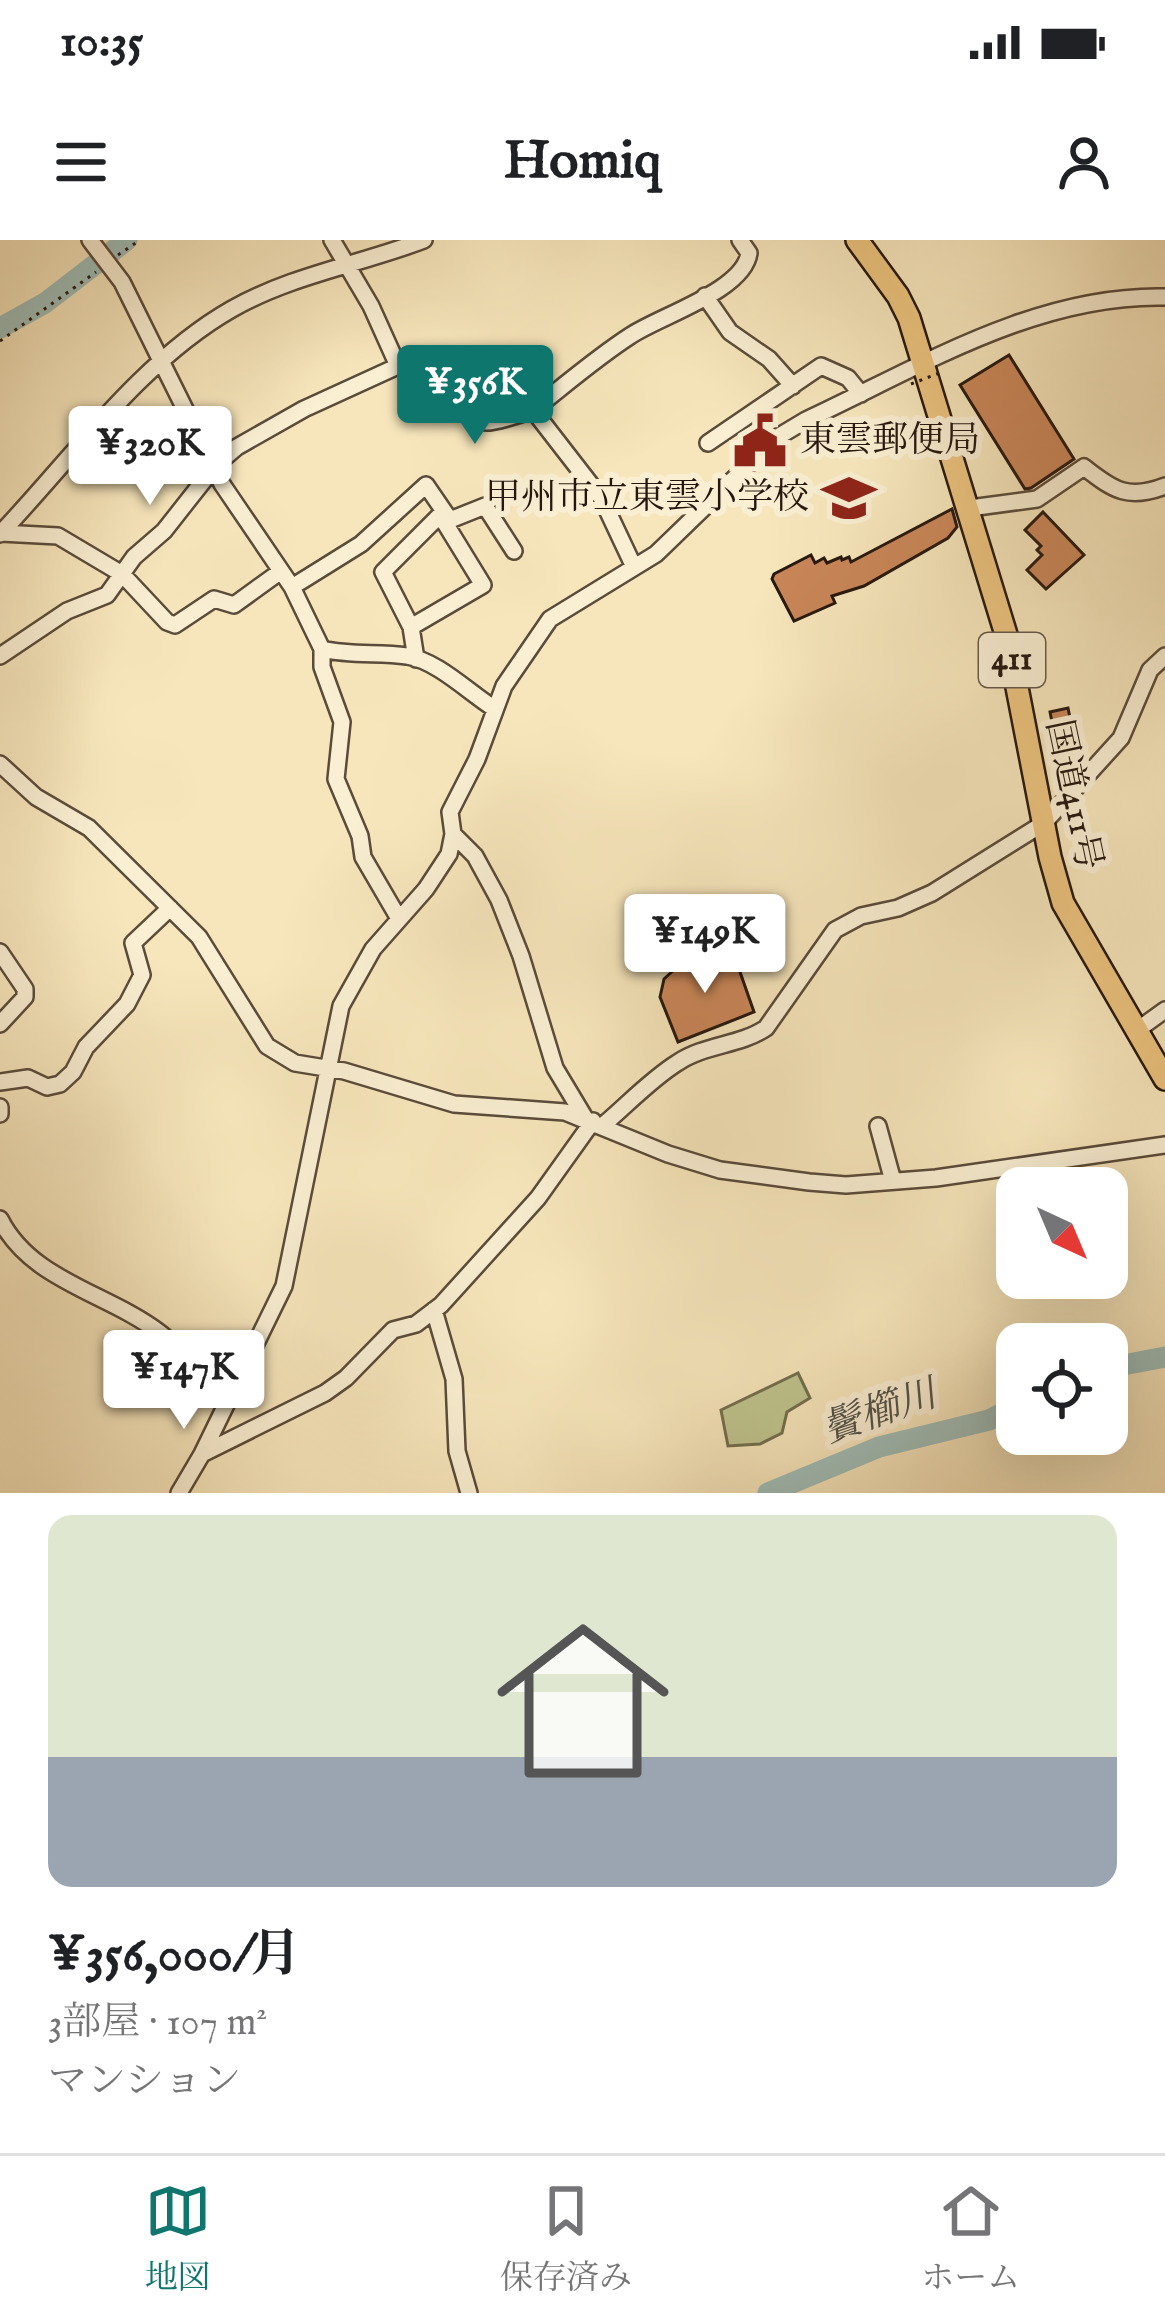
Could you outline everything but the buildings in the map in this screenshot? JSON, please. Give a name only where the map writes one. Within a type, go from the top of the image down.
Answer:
[{"type":"highway","name":"国道411号","points":[[857,240],[898,296],[936,364],[1008,641],[1063,903],[1165,1079]]},
{"type":"street","points":[[90,240],[122,282],[221,484],[292,587],[322,649],[322,667],[342,722],[336,779],[360,836],[363,857],[398,917]]},
{"type":"street","points":[[332,240],[371,306],[398,366]]},
{"type":"street","points":[[1,534],[163,360],[231,310],[290,283],[424,240]]},
{"type":"street","points":[[0,656],[67,611],[107,595],[134,557],[181,512],[215,465],[304,409],[398,366],[446,381],[478,422],[490,425],[533,410],[633,334],[691,307],[744,269],[749,253],[740,240]]},
{"type":"street","points":[[705,296],[730,332],[769,359],[793,386]]},
{"type":"street","points":[[179,1493],[284,1286],[341,1006],[373,949],[426,889],[449,854],[450,812],[477,759],[504,686],[550,620],[674,539],[776,438],[1042,312],[1135,296],[1165,297]]},
{"type":"street","points":[[707,443],[821,366],[848,378],[861,394]]},
{"type":"street","points":[[533,410],[602,500],[634,567]]},
{"type":"street","points":[[970,508],[1037,499],[1084,467],[1118,490],[1140,496],[1165,486]]},
{"type":"street","points":[[292,587],[362,544],[426,484],[450,520],[485,506],[514,550]]},
{"type":"street","points":[[410,627],[483,585],[440,515],[383,572],[410,627],[416,659]]},
{"type":"street","points":[[1,534],[58,536],[122,574],[175,625],[214,599],[234,605],[281,571]]},
{"type":"street","points":[[322,649],[416,659],[495,709]]},
{"type":"street","points":[[202,1454],[325,1393],[394,1330],[416,1324],[434,1310],[538,1198],[594,1122],[676,1063],[716,1044],[750,1039],[766,1028],[835,930],[861,916],[898,908],[932,893],[1044,823],[1121,738],[1150,670],[1165,656]]},
{"type":"street","points":[[0,764],[36,797],[89,829],[199,937],[267,1046],[295,1063],[454,1104],[566,1112],[668,1154],[720,1169],[846,1185],[1024,1168],[1165,1145]]},
{"type":"street","points":[[453,834],[475,856],[499,900],[528,975],[555,1068],[594,1122]]},
{"type":"street","points":[[0,1082],[28,1078],[46,1087],[60,1084],[73,1072],[86,1047],[127,1004],[142,975],[133,943],[170,908]]},
{"type":"street","points":[[0,952],[25,989],[25,997],[0,1024]]},
{"type":"street","points":[[1136,1031],[1165,1010]]},
{"type":"street","points":[[878,1126],[893,1181]]},
{"type":"street","points":[[0,1219],[9,1238],[49,1273],[158,1332],[230,1397]]},
{"type":"street","points":[[434,1310],[454,1379],[457,1451],[469,1493]]},
{"type":"path","points":[[0,341],[140,240]]},
{"type":"path","points":[[936,364],[947,381],[936,364]]},
{"type":"path","points":[[911,384],[936,364]]},
{"type":"green space","points":[[798,1373],[810,1398],[787,1412],[782,1433],[760,1444],[728,1446],[721,1410]]},
{"type":"waterway","points":[[0,328],[45,303],[127,240]]},
{"type":"waterway","name":"鬢櫛川","points":[[1128,1364],[1165,1357]]},
{"type":"waterway","name":"鬢櫛川","points":[[768,1493],[879,1447],[996,1416]]},
{"type":"place","name":"東雲郵便局","points":[[760,441]]},
{"type":"place","name":"甲州市立東雲小学校","points":[[849,498]]}]
